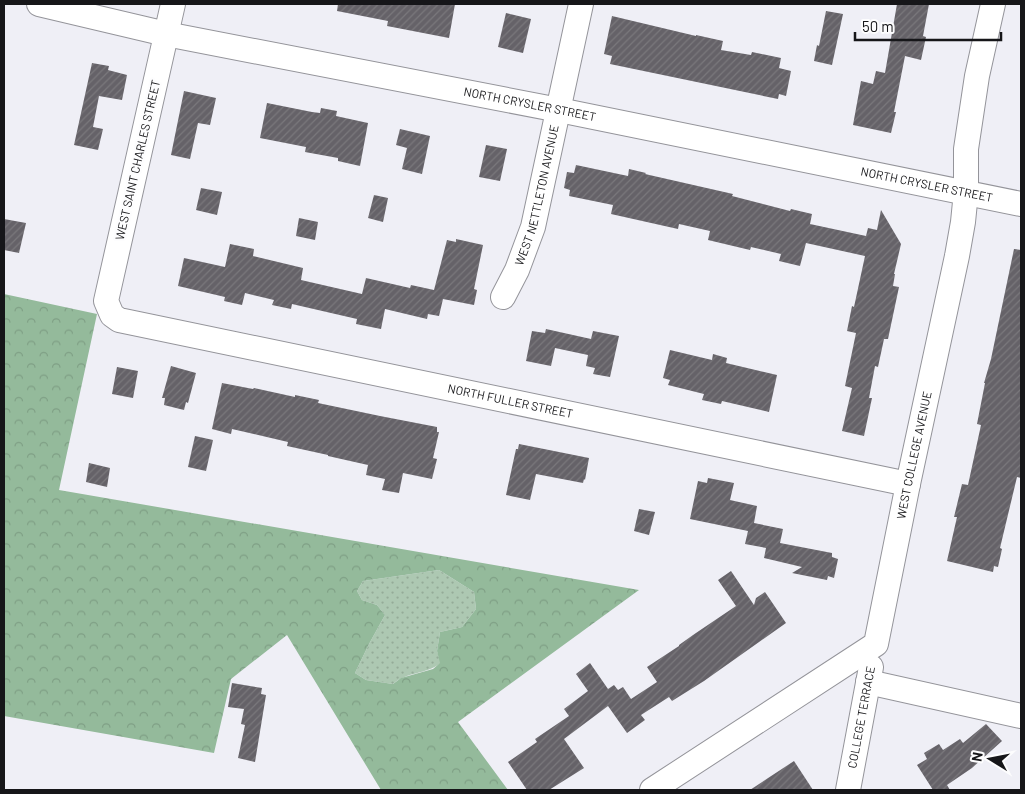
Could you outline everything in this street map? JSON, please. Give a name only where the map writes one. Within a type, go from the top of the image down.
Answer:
[{"type":"street","name":"NORTH CRYSLER STREET","points":[[39,4],[166,34],[558,110],[1021,204]]},
{"type":"street","name":"WEST SAINT CHARLES STREET","points":[[112,315],[106,301],[173,4]]},
{"type":"street","name":"WEST NETTLETON AVENUE","points":[[502,297],[517,270],[533,227],[581,4]]},
{"type":"street","name":"WEST COLLEGE AVENUE","points":[[876,644],[908,484],[958,256],[966,192],[966,149],[977,76],[993,4]]},
{"type":"street","name":"NORTH FULLER STREET","points":[[112,315],[119,320],[908,484]]},
{"type":"street","name":"COLLEGE TERRACE","points":[[848,790],[876,644]]},
{"type":"street","points":[[652,790],[876,644]]},
{"type":"street","points":[[868,682],[1021,716]]},
{"type":"green space","points":[[4,294],[97,314],[59,490],[639,590],[458,722],[508,790],[381,790],[287,635],[231,679],[214,753],[4,716]],"holes":[[[439,570],[474,592],[476,609],[462,627],[440,632],[437,651],[440,663],[433,669],[401,678],[393,684],[366,680],[355,673],[385,615],[377,605],[362,600],[357,591],[363,581]]]},
{"type":"green space","points":[[439,570],[474,592],[476,609],[462,627],[440,632],[437,651],[441,663],[429,670],[405,677],[393,684],[366,680],[355,673],[385,615],[377,605],[362,600],[357,591],[363,581]]},
{"type":"building","points":[[338,4],[455,4],[449,38],[387,26],[388,21],[337,11]]},
{"type":"building","points":[[897,4],[929,4],[923,36],[926,37],[921,60],[905,56],[891,133],[853,125],[861,81],[873,84],[876,71],[885,73]]},
{"type":"building","points":[[826,11],[843,14],[832,65],[814,61]]},
{"type":"building","points":[[506,13],[531,19],[523,53],[498,47]]},
{"type":"building","points":[[612,16],[723,41],[721,50],[751,55],[752,52],[781,58],[779,68],[791,71],[786,96],[779,94],[778,99],[610,64],[612,56],[604,54]]},
{"type":"building","points":[[92,63],[109,66],[108,70],[127,75],[122,100],[99,96],[93,127],[103,129],[98,150],[74,145]]},
{"type":"building","points":[[184,91],[216,98],[210,125],[198,123],[190,159],[171,155]]},
{"type":"building","points":[[267,103],[320,113],[321,108],[337,111],[336,116],[368,123],[360,166],[338,161],[338,158],[305,152],[306,147],[260,138]]},
{"type":"building","points":[[400,129],[430,136],[422,174],[402,169],[407,148],[396,145]]},
{"type":"building","points":[[486,145],[507,149],[500,181],[479,177]]},
{"type":"building","points":[[576,165],[628,176],[629,169],[733,194],[732,196],[790,211],[791,209],[812,214],[810,224],[866,236],[868,228],[877,230],[881,210],[901,244],[893,286],[899,287],[888,339],[884,339],[878,367],[875,366],[869,398],[872,398],[864,436],[842,431],[852,388],[845,386],[856,333],[847,331],[865,256],[806,243],[800,266],[779,261],[781,254],[751,247],[750,250],[708,240],[710,231],[679,224],[678,229],[611,214],[613,205],[569,196],[570,190],[564,188],[567,172],[574,173]]},
{"type":"building","points":[[201,188],[222,192],[217,215],[196,210]]},
{"type":"building","points":[[374,195],[388,198],[383,222],[368,218]]},
{"type":"building","points":[[299,218],[318,222],[315,240],[296,236]]},
{"type":"building","points":[[4,219],[26,223],[19,253],[4,250]]},
{"type":"building","points":[[456,239],[483,245],[474,289],[477,290],[474,305],[443,299],[439,316],[428,314],[427,319],[385,309],[381,329],[356,324],[357,319],[292,304],[291,309],[272,305],[274,300],[245,293],[242,305],[224,301],[225,297],[178,286],[184,258],[225,267],[230,244],[254,249],[253,256],[303,268],[301,280],[362,294],[366,278],[410,288],[411,285],[434,290],[447,240],[456,242]]},
{"type":"building","points":[[1014,249],[1021,250],[1021,478],[1017,477],[1000,548],[1002,549],[998,567],[994,566],[993,572],[947,561],[957,517],[954,517],[962,484],[968,485],[981,425],[977,424],[984,383],[991,359]]},
{"type":"building","points":[[546,329],[591,339],[593,331],[619,336],[610,377],[593,374],[595,368],[586,366],[588,355],[555,348],[551,366],[526,361],[532,331],[545,333]]},
{"type":"building","points":[[670,350],[712,360],[713,354],[727,358],[726,363],[777,375],[769,412],[722,401],[721,404],[702,400],[704,394],[668,385],[670,380],[663,378]]},
{"type":"building","points":[[171,366],[196,373],[188,403],[186,402],[184,410],[164,405],[165,398],[162,398]]},
{"type":"building","points":[[117,367],[138,371],[133,398],[112,394]]},
{"type":"building","points":[[222,383],[295,397],[295,395],[319,400],[318,403],[437,427],[437,432],[439,432],[433,458],[437,459],[432,479],[403,473],[399,493],[382,490],[385,479],[366,475],[368,465],[287,446],[288,442],[232,429],[231,434],[212,429]]},
{"type":"building","points":[[195,436],[213,440],[206,471],[188,467]]},
{"type":"building","points":[[519,444],[589,458],[585,480],[583,483],[536,474],[530,500],[506,495],[516,449],[518,449]]},
{"type":"building","points":[[89,463],[110,468],[107,487],[86,482]]},
{"type":"building","points":[[708,478],[734,483],[730,500],[757,506],[754,523],[783,529],[780,543],[832,553],[832,557],[838,559],[834,578],[828,576],[827,580],[792,573],[802,567],[764,558],[766,548],[745,544],[748,531],[690,519],[698,481],[707,483]]},
{"type":"building","points":[[639,509],[655,512],[649,535],[634,531]]},
{"type":"building","points":[[731,571],[754,605],[756,598],[765,592],[786,623],[704,681],[672,701],[669,697],[641,715],[645,720],[627,733],[608,706],[564,739],[584,768],[549,790],[527,790],[508,762],[537,742],[535,739],[569,716],[564,709],[588,691],[576,674],[590,663],[608,689],[614,685],[618,690],[623,687],[631,699],[657,682],[647,667],[736,606],[718,580]]},
{"type":"building","points":[[232,683],[262,688],[261,694],[266,695],[255,762],[238,758],[245,725],[241,724],[244,709],[228,707]]},
{"type":"building","points":[[986,724],[1002,741],[972,768],[947,785],[950,790],[933,790],[917,765],[927,759],[924,753],[939,744],[943,750],[960,739],[963,743]]},
{"type":"building","points":[[794,761],[813,790],[750,790]]}]
